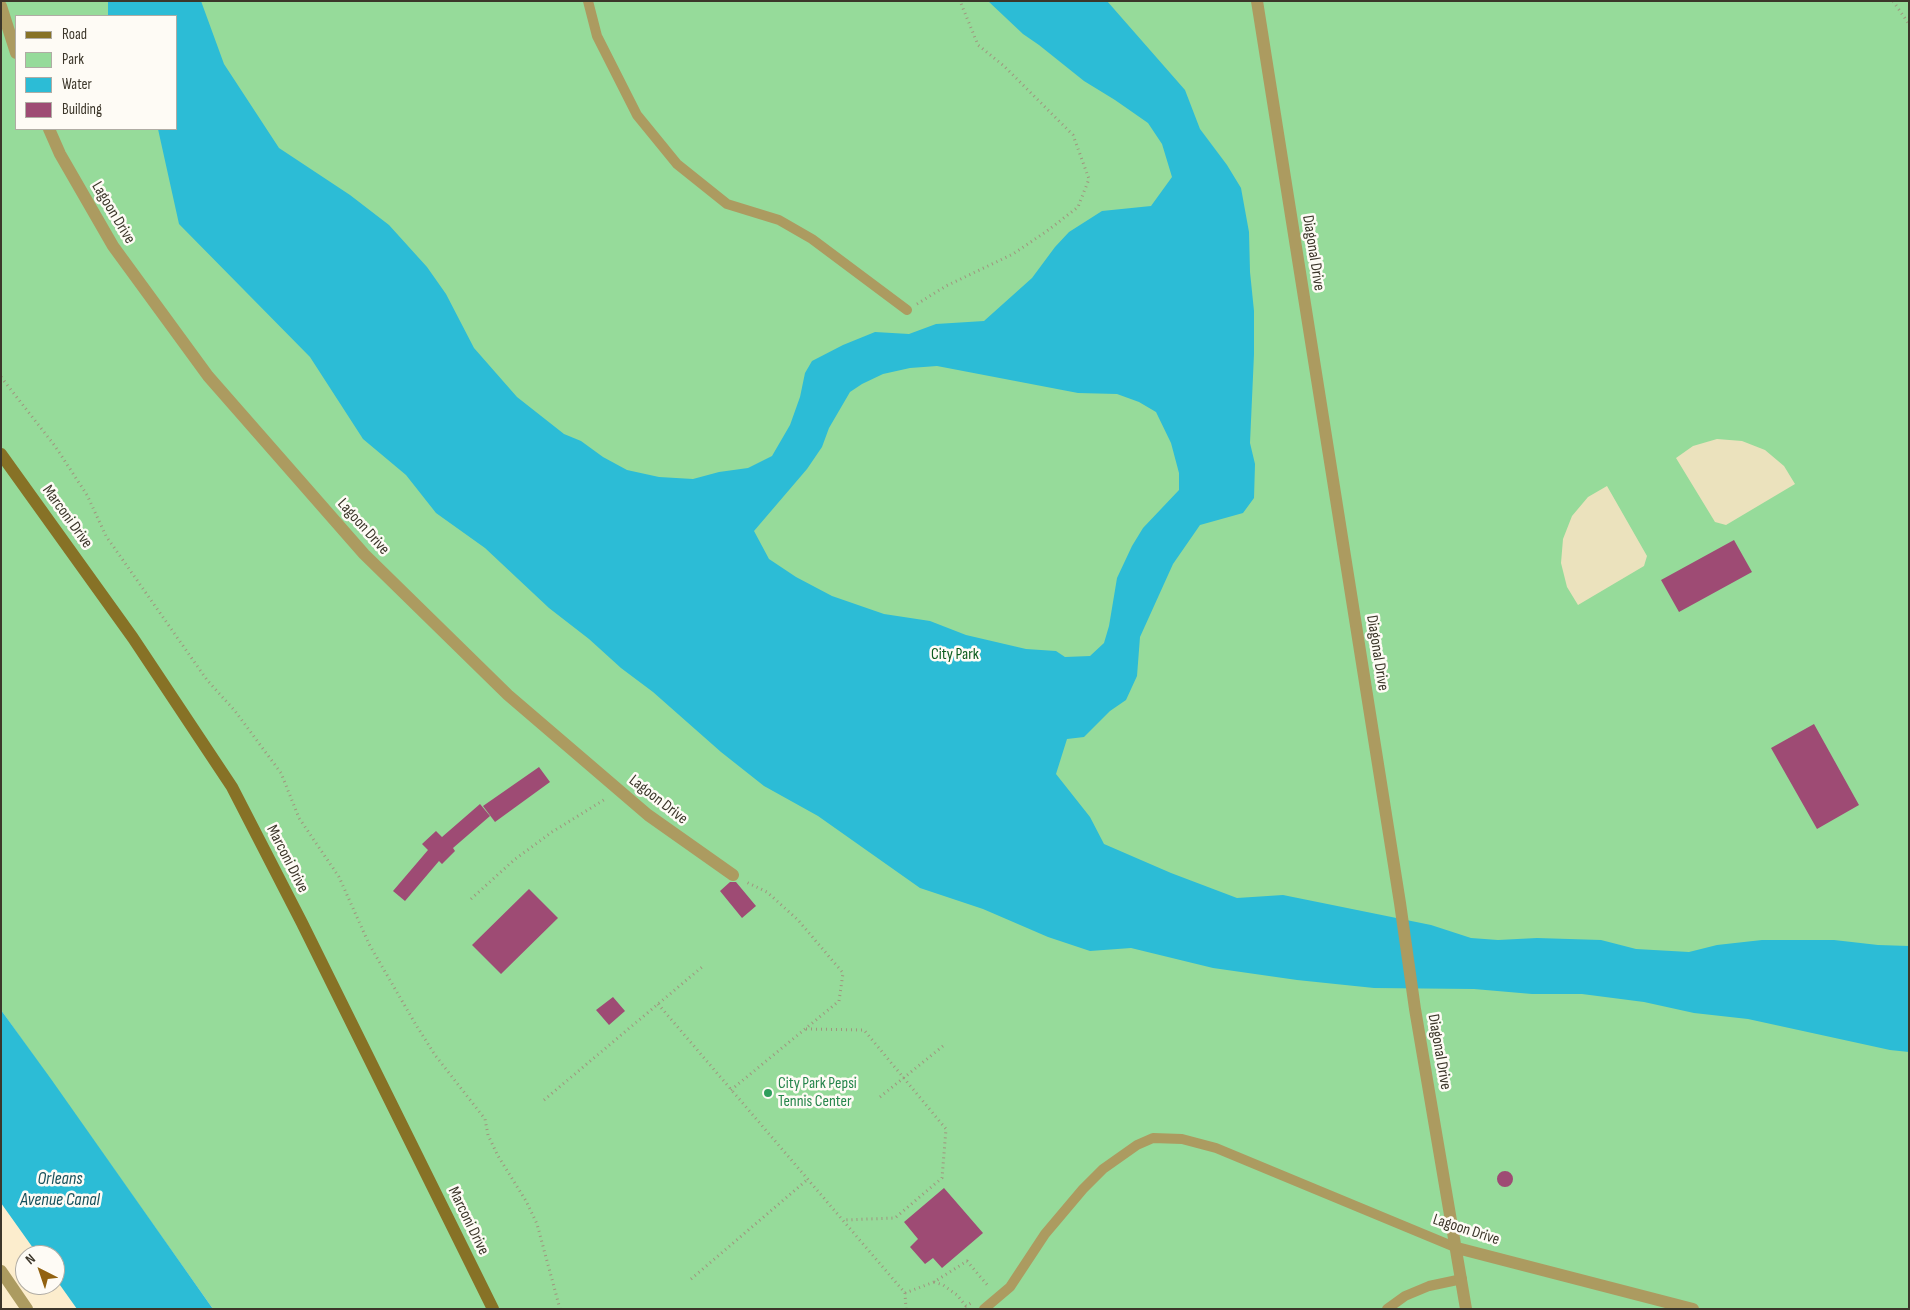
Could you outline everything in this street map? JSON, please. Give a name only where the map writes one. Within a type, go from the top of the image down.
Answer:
[{"type":"street","name":"Diagonal Drive","points":[[1257,1],[1400,903],[1415,1009],[1466,1309]]},
{"type":"street","points":[[1,6],[15,50]]},
{"type":"street","name":"Lagoon Drive","points":[[49,130],[60,154],[113,246],[208,376],[364,554],[508,695],[648,815],[732,875]]},
{"type":"street","name":"Marconi Drive","points":[[1,454],[133,638],[232,787],[302,922],[493,1309]]},
{"type":"street","name":"Lagoon Drive","points":[[1457,1248],[1693,1309]]},
{"type":"street","points":[[1,1271],[28,1309]]},
{"type":"lane","points":[[588,1],[597,36],[637,115],[677,164],[727,204],[779,220],[812,239],[907,310]]},
{"type":"lane","name":"Lagoon Drive","points":[[984,1309],[1010,1287],[1045,1234],[1083,1188],[1103,1169],[1137,1145],[1153,1138],[1182,1139],[1216,1148],[1457,1248]]},
{"type":"lane","points":[[1387,1309],[1405,1296],[1429,1286],[1462,1279]]},
{"type":"path","points":[[907,310],[946,286],[1013,254],[1047,231],[1078,207],[1089,179],[1072,135],[1004,66],[978,45],[960,1]]},
{"type":"path","points":[[1893,1],[1909,24]]},
{"type":"path","points":[[1,377],[73,473],[87,495],[106,536],[207,680],[234,711],[280,773],[299,818],[339,877],[369,944],[407,1009],[435,1055],[485,1119],[488,1135],[537,1224],[560,1309]]},
{"type":"path","points":[[471,899],[514,860],[552,832],[619,790]]},
{"type":"path","points":[[731,1090],[839,1001],[843,973],[798,920],[767,892],[732,875]]},
{"type":"path","points":[[544,1100],[702,967]]},
{"type":"path","points":[[658,1004],[905,1293],[906,1309]]},
{"type":"path","points":[[806,1028],[864,1030],[946,1129],[942,1178],[895,1218],[843,1220]]},
{"type":"path","points":[[880,1097],[943,1046]]},
{"type":"path","points":[[691,1279],[808,1179]]},
{"type":"path","points":[[905,1293],[934,1282],[967,1260],[992,1290],[987,1293]]},
{"type":"path","points":[[934,1282],[943,1285],[958,1295],[966,1306],[976,1301]]},
{"type":"green space","name":"City Park","points":[[1,1],[1909,1],[1909,1309],[213,1309],[1,1010]]},
{"type":"sand","points":[[1717,439],[1742,441],[1765,450],[1784,466],[1795,484],[1726,525],[1715,522],[1676,458],[1693,446]]},
{"type":"sand","points":[[1607,486],[1647,556],[1644,566],[1578,605],[1567,587],[1561,563],[1563,539],[1572,516],[1588,497]]},
{"type":"water","points":[[108,1],[201,1],[224,64],[279,148],[350,195],[389,225],[427,267],[446,294],[474,348],[517,397],[564,434],[581,441],[603,457],[627,470],[659,477],[693,479],[719,472],[748,468],[772,456],[790,425],[800,397],[805,373],[812,361],[843,345],[875,332],[909,334],[936,324],[984,321],[1032,278],[1055,247],[1069,232],[1102,211],[1151,206],[1172,177],[1162,144],[1148,123],[1084,81],[1023,34],[988,1],[1107,1],[1185,90],[1200,129],[1227,165],[1241,188],[1249,232],[1250,272],[1254,311],[1250,443],[1255,464],[1254,498],[1243,513],[1200,525],[1173,564],[1140,637],[1137,676],[1126,700],[1110,711],[1084,737],[1067,739],[1056,774],[1090,817],[1104,844],[1171,873],[1237,898],[1283,895],[1431,925],[1471,938],[1498,940],[1537,938],[1601,940],[1636,949],[1689,952],[1717,945],[1762,940],[1834,940],[1909,946],[1909,1052],[1890,1050],[1748,1019],[1694,1013],[1644,1002],[1582,994],[1532,994],[1474,989],[1374,988],[1297,980],[1213,968],[1131,948],[1090,951],[1048,937],[983,909],[920,888],[818,816],[764,786],[721,752],[653,692],[621,668],[589,639],[549,608],[485,548],[436,513],[406,475],[363,439],[310,357],[179,224],[158,130],[178,130],[178,15],[108,15]],"holes":[[[937,366],[1078,393],[1117,394],[1139,402],[1156,412],[1171,443],[1179,473],[1179,490],[1143,528],[1132,546],[1117,578],[1109,626],[1104,643],[1090,656],[1065,657],[1056,651],[1026,649],[966,635],[930,621],[884,614],[832,596],[796,577],[769,559],[754,531],[807,469],[822,447],[829,428],[850,392],[883,374],[910,368]]]},
{"type":"water","name":"Orleans Avenue Canal","points":[[1,1010],[213,1309],[77,1309],[65,1292],[65,1245],[31,1245],[1,1203]]},
{"type":"building","points":[[1734,540],[1752,572],[1679,612],[1661,580]]},
{"type":"building","points":[[1814,724],[1859,805],[1817,829],[1771,748]]},
{"type":"building","points":[[539,767],[550,782],[495,822],[483,806]]},
{"type":"building","points":[[480,804],[490,816],[453,848],[455,851],[442,864],[439,861],[405,901],[393,891],[428,850],[422,844],[436,831],[442,837]]},
{"type":"building","points":[[730,882],[736,882],[756,906],[742,918],[720,891]]},
{"type":"building","points":[[529,889],[558,918],[501,974],[472,945]]},
{"type":"building","points":[[613,997],[625,1011],[609,1025],[596,1010]]},
{"type":"building","points":[[1502,1171],[1508,1171],[1513,1176],[1511,1185],[1502,1187],[1497,1182],[1497,1176]]},
{"type":"building","points":[[944,1188],[983,1233],[942,1268],[933,1258],[925,1264],[910,1247],[918,1239],[904,1222]]},
{"type":"place","name":"City Park Pepsi Tennis Center","points":[[768,1093]]}]
